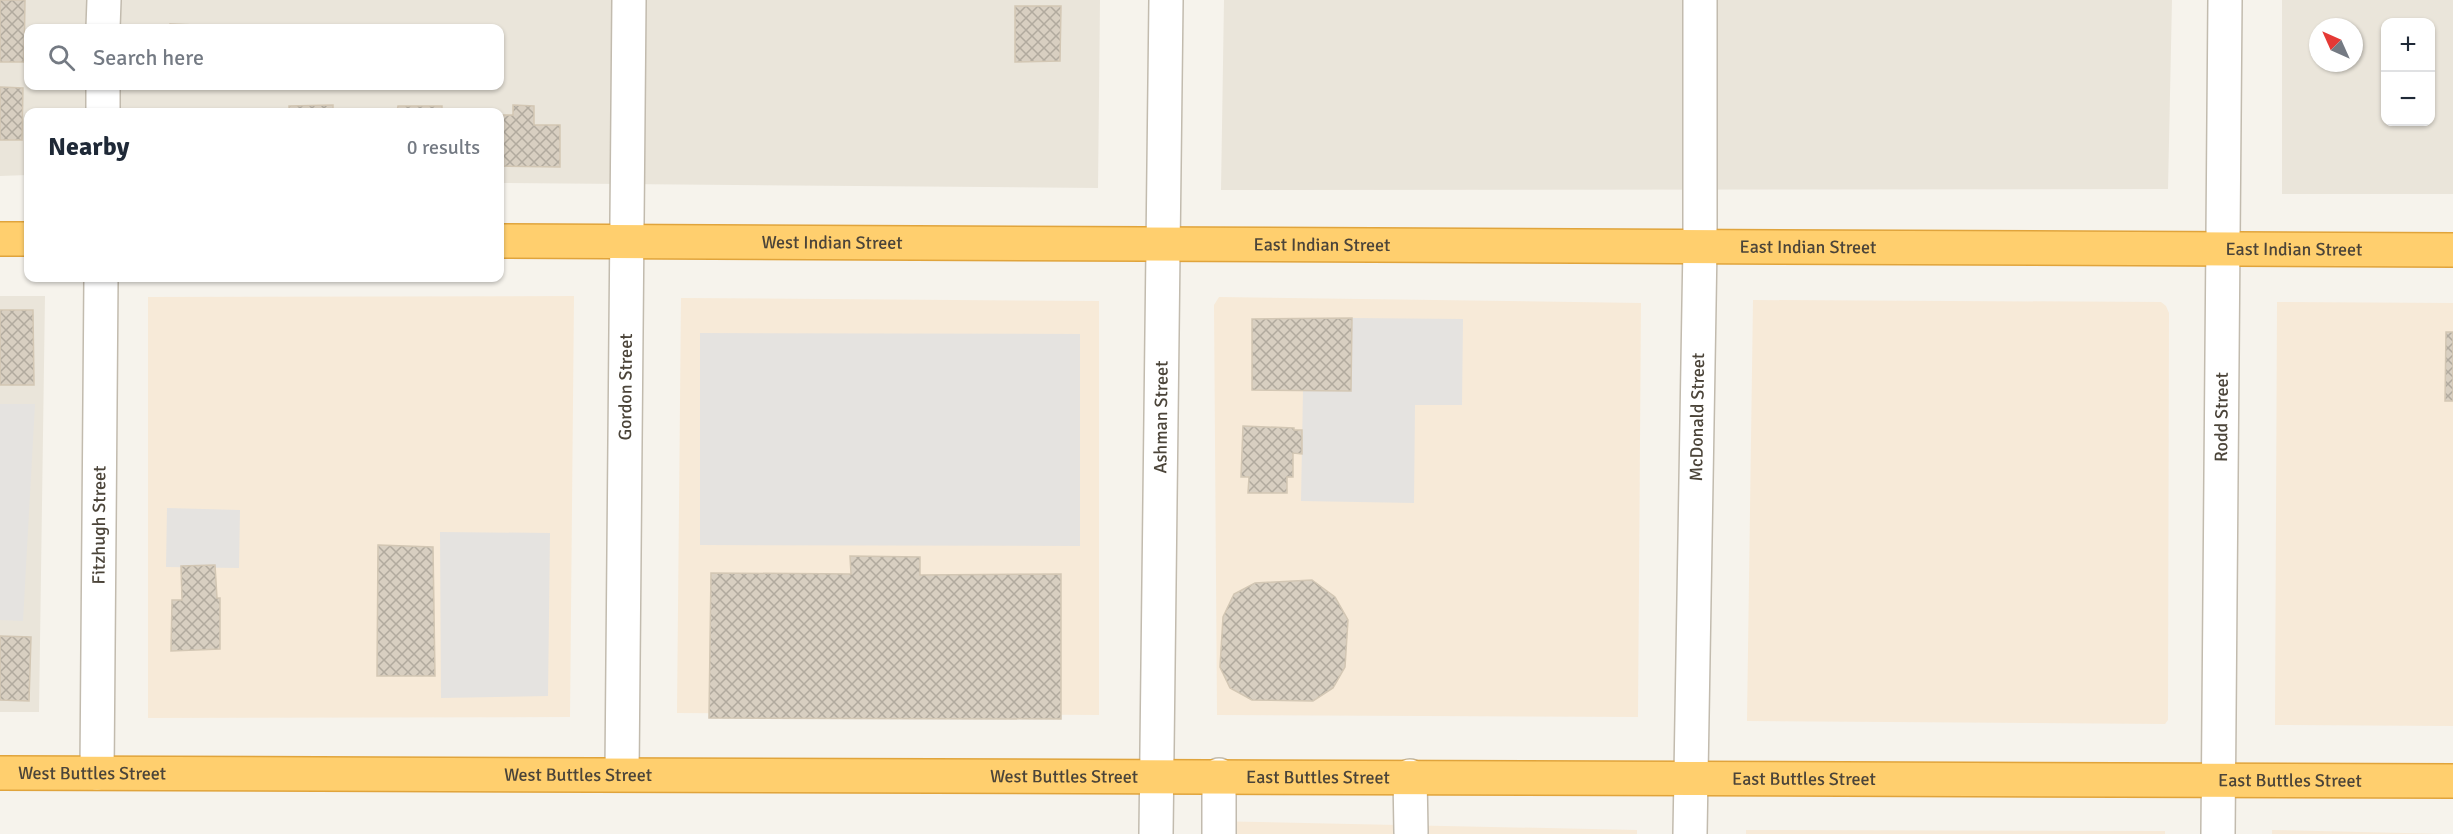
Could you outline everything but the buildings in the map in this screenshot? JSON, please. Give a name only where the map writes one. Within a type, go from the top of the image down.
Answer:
[{"type":"highway","points":[[0,239],[24,239]]},
{"type":"highway","name":"West Indian Street","points":[[504,242],[1164,243]]},
{"type":"highway","name":"East Indian Street","points":[[1164,243],[2453,250]]},
{"type":"highway","name":"West Buttles Street","points":[[0,773],[1156,775]]},
{"type":"highway","name":"East Buttles Street","points":[[1156,775],[2453,780]]},
{"type":"street","points":[[104,0],[104,24]]},
{"type":"street","name":"Gordon Street","points":[[622,774],[630,0]]},
{"type":"street","name":"Ashman Street","points":[[1156,834],[1166,0]]},
{"type":"street","name":"McDonald Street","points":[[1690,834],[1700,246],[1700,0]]},
{"type":"street","name":"Rodd Street","points":[[2218,834],[2225,0]]},
{"type":"street","points":[[103,90],[103,108]]},
{"type":"street","name":"Fitzhugh Street","points":[[97,773],[101,282]]},
{"type":"street","points":[[1219,775],[1219,834]]},
{"type":"street","points":[[1410,776],[1411,832]]},
{"type":"shaded area","points":[[0,0],[1100,0],[1098,188],[504,183],[504,108],[24,108],[24,175],[0,176]]},
{"type":"shaded area","points":[[1224,0],[2172,0],[2168,189],[1221,190]]},
{"type":"shaded area","points":[[2282,0],[2453,0],[2453,194],[2282,194]]},
{"type":"shaded area","points":[[0,296],[45,296],[39,712],[0,712]]},
{"type":"shaded area","points":[[574,296],[570,717],[148,718],[148,297]]},
{"type":"shaded area","points":[[1219,297],[1641,303],[1638,717],[1217,715],[1214,305]]},
{"type":"shaded area","points":[[681,298],[1099,301],[1099,715],[677,713]]},
{"type":"shaded area","points":[[1753,300],[2161,302],[2166,306],[2169,313],[2168,720],[2165,724],[1747,721]]},
{"type":"shaded area","points":[[2277,302],[2453,303],[2453,726],[2275,725]]},
{"type":"shaded area","points":[[1352,318],[1463,319],[1462,405],[1415,405],[1414,503],[1301,501],[1303,390],[1351,391]]},
{"type":"shaded area","points":[[700,333],[1080,334],[1080,546],[700,545]]},
{"type":"shaded area","points":[[0,404],[35,404],[23,621],[0,620]]},
{"type":"shaded area","points":[[167,508],[240,510],[239,568],[166,567]]},
{"type":"shaded area","points":[[440,532],[550,533],[548,696],[441,698]]},
{"type":"shaded area","points":[[1209,821],[1637,830],[1637,834],[1209,834]]},
{"type":"shaded area","points":[[1746,830],[2165,831],[2165,834],[1746,834]]},
{"type":"shaded area","points":[[2272,830],[2447,834],[2272,834]]}]
